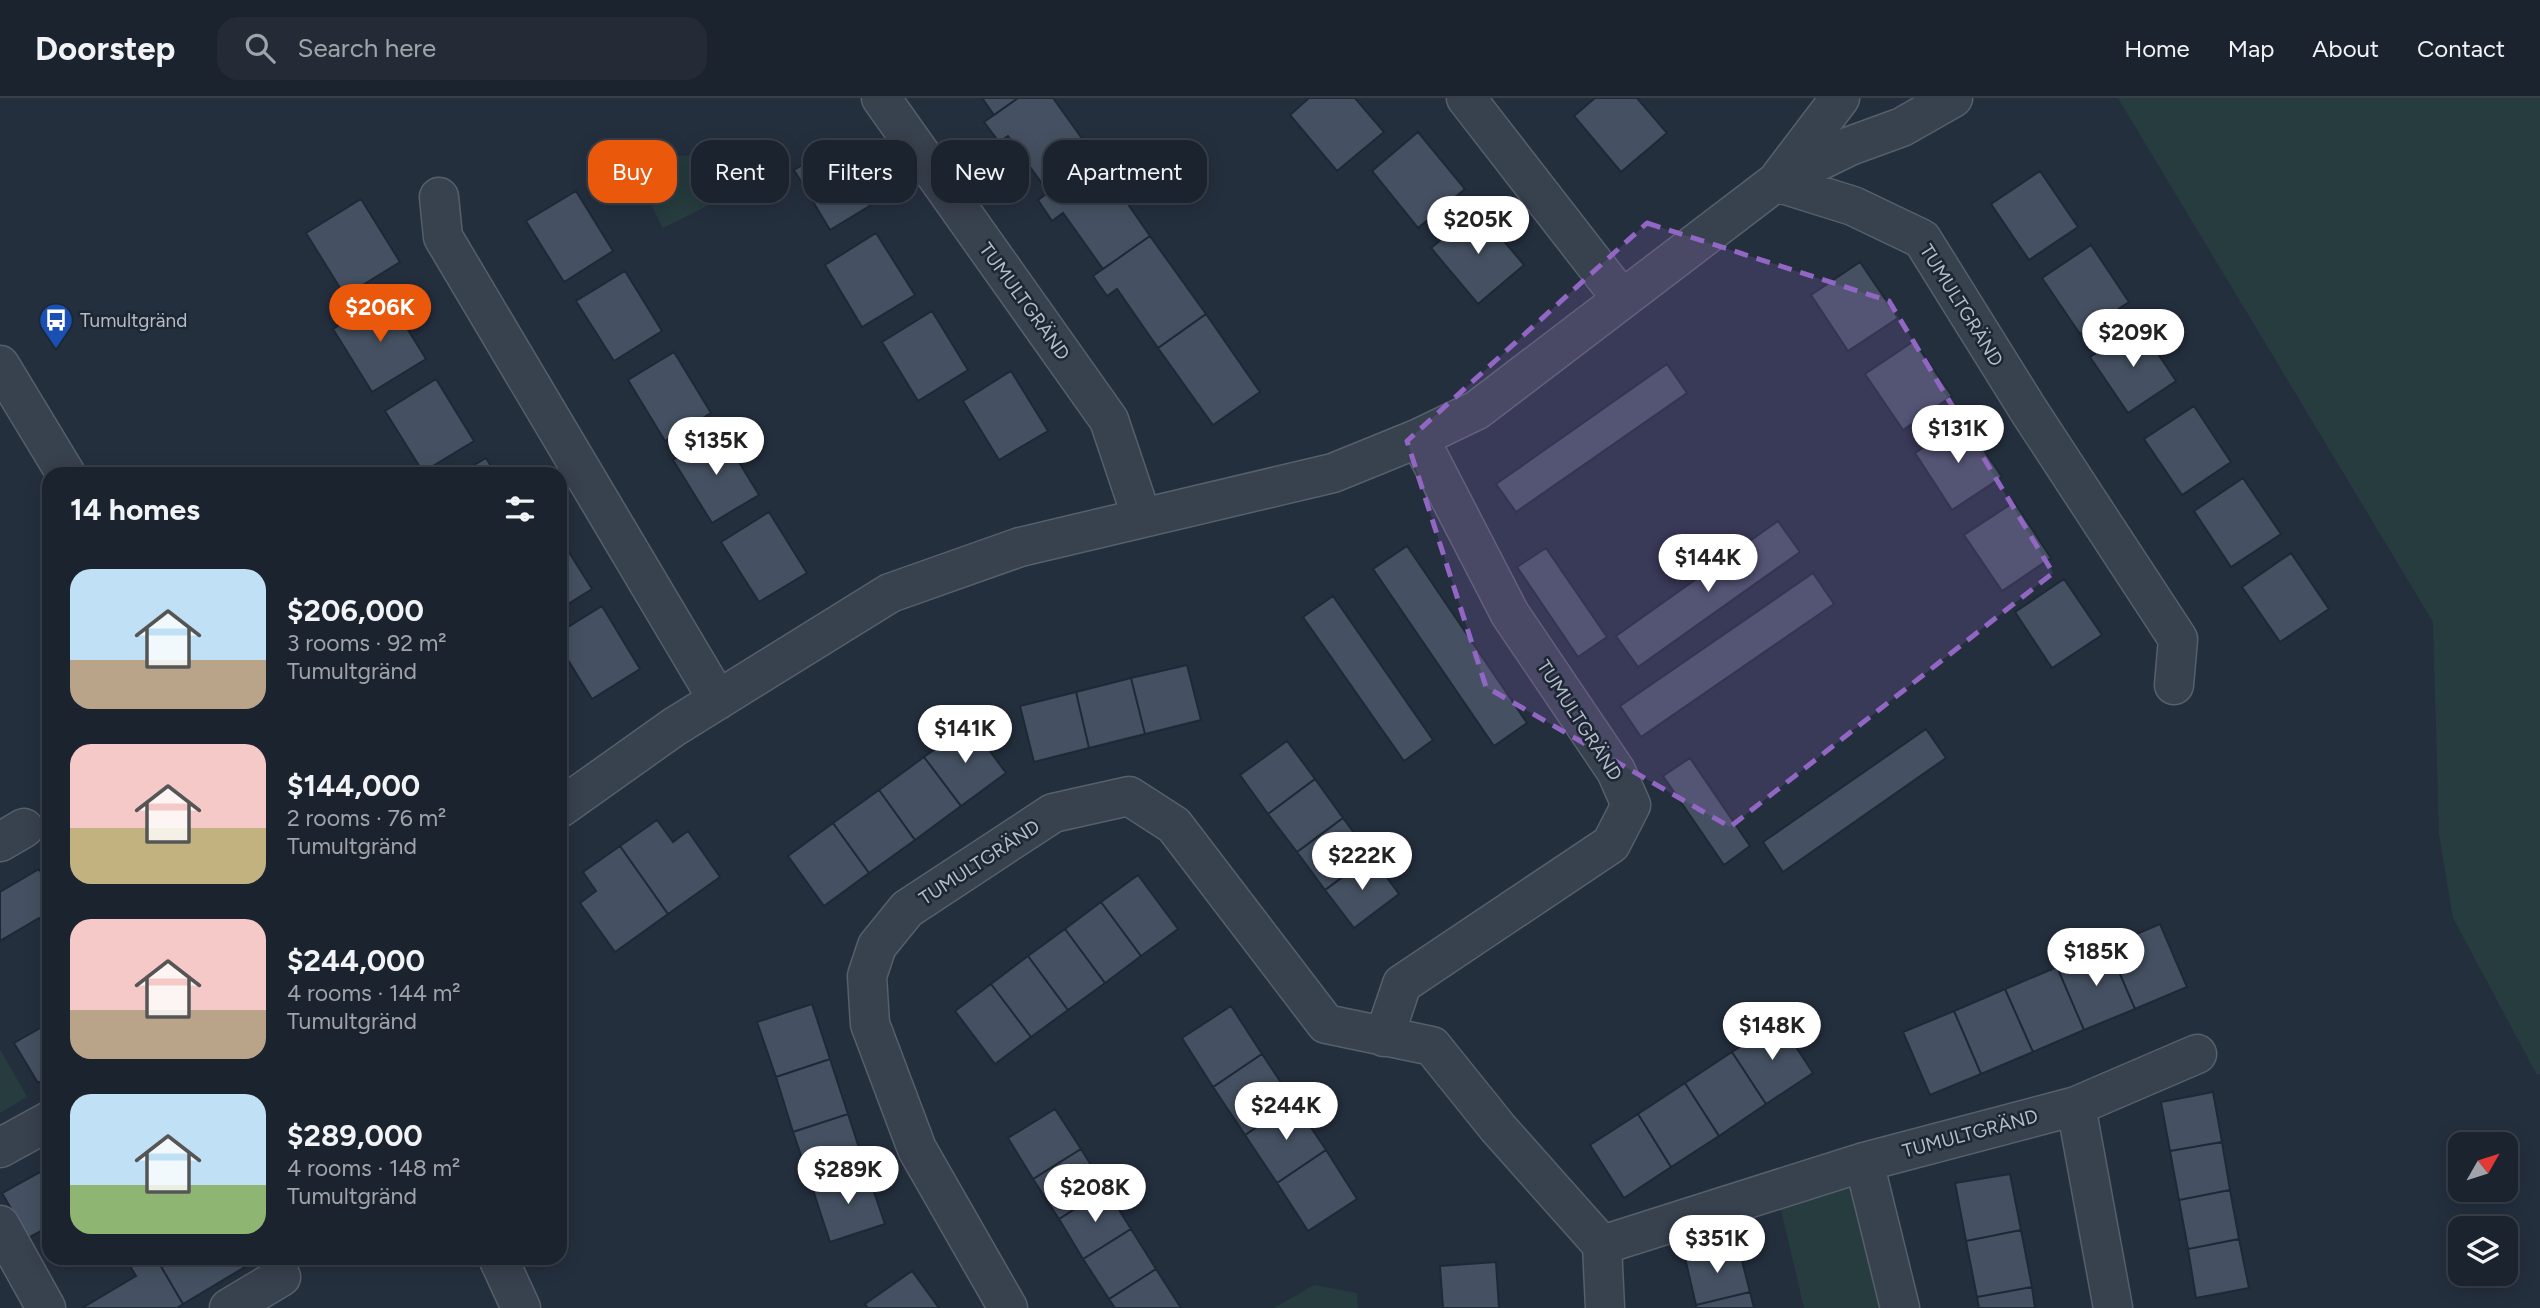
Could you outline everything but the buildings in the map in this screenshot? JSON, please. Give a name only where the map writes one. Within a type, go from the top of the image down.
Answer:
[{"type":"street","name":"TUMULTGRÄND","points":[[881,98],[1110,420],[1142,518]]},
{"type":"street","points":[[1466,98],[1622,299]]},
{"type":"street","points":[[1776,181],[1840,98]]},
{"type":"street","points":[[567,803],[674,727],[890,593],[1020,547],[1333,473],[1419,438],[1477,410],[1776,181],[1850,146],[1902,127],[1953,98]]},
{"type":"street","name":"TUMULTGRÄND","points":[[1776,181],[1853,206],[1922,239],[2029,411],[2178,639],[2174,685]]},
{"type":"street","points":[[439,197],[443,237],[718,700]]},
{"type":"street","points":[[0,365],[62,467]]},
{"type":"street","name":"TUMULTGRÄND","points":[[1384,1037],[1402,984],[1611,844],[1631,805],[1616,771],[1510,614],[1419,438]]},
{"type":"street","name":"TUMULTGRÄND","points":[[1008,1308],[917,1149],[870,1024],[867,976],[877,946],[907,909],[1053,813],[1129,796],[1174,825],[1326,1024],[1432,1046],[1498,1128],[1602,1245],[1864,1162],[2076,1106],[2197,1054]]},
{"type":"street","points":[[2076,1106],[2113,1308]]},
{"type":"street","points":[[0,1148],[42,1125]]},
{"type":"street","points":[[1864,1162],[1900,1308]]},
{"type":"street","points":[[0,1225],[46,1308]]},
{"type":"street","points":[[1602,1245],[1605,1308]]},
{"type":"street","points":[[501,1265],[521,1308]]},
{"type":"street","points":[[229,1308],[281,1277]]},
{"type":"highlighted area","points":[[1647,223],[1889,301],[2053,573],[1730,827],[1486,687],[1407,441]]},
{"type":"green space","points":[[2118,98],[2540,98],[2540,1074],[2537,1075],[2453,918],[2439,834],[2433,622]]},
{"type":"green space","points":[[691,155],[691,203],[714,203],[663,228],[650,203],[677,203],[677,156]]},
{"type":"green space","points":[[0,1049],[27,1097],[0,1113]]},
{"type":"green space","points":[[1852,1185],[1880,1308],[1804,1308],[1779,1201]]},
{"type":"green space","points":[[1314,1285],[1357,1293],[1358,1308],[1274,1308]]},
{"type":"place","name":"Tumultgränd","points":[[56,350]]}]
